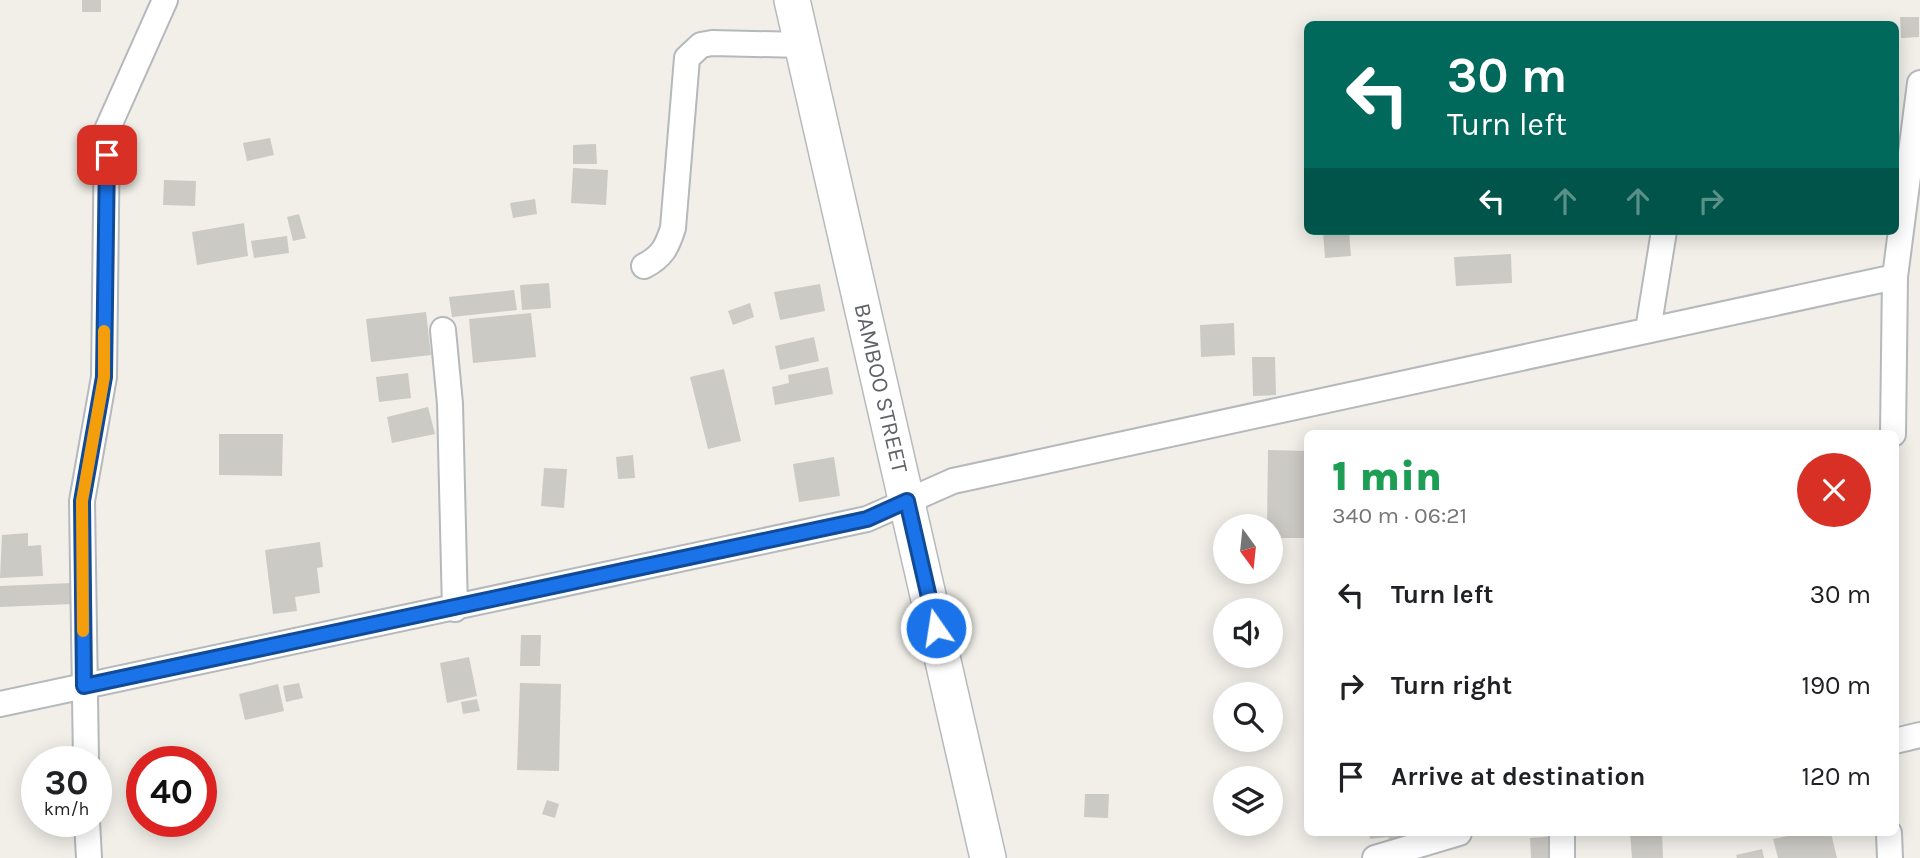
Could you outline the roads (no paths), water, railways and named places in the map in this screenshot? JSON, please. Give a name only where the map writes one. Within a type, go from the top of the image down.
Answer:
[{"type":"street","points":[[86,746],[82,501],[104,377],[107,130],[165,0]]},
{"type":"street","name":"BAMBOO STREET","points":[[792,0],[988,858]]},
{"type":"street","points":[[644,266],[656,260],[667,248],[673,228],[687,58],[701,45],[712,43],[802,44]]},
{"type":"street","points":[[1893,430],[1895,277],[1920,83]]},
{"type":"street","points":[[1648,330],[1663,235]]},
{"type":"street","points":[[0,704],[867,519],[953,481],[1895,277]]},
{"type":"street","points":[[443,330],[450,404],[455,609]]},
{"type":"street","points":[[1899,740],[1920,735]]},
{"type":"street","points":[[1374,858],[1449,836]]},
{"type":"street","points":[[1562,836],[1562,858]]},
{"type":"street","points":[[1889,836],[1889,858]]},
{"type":"street","points":[[88,837],[89,858]]}]
